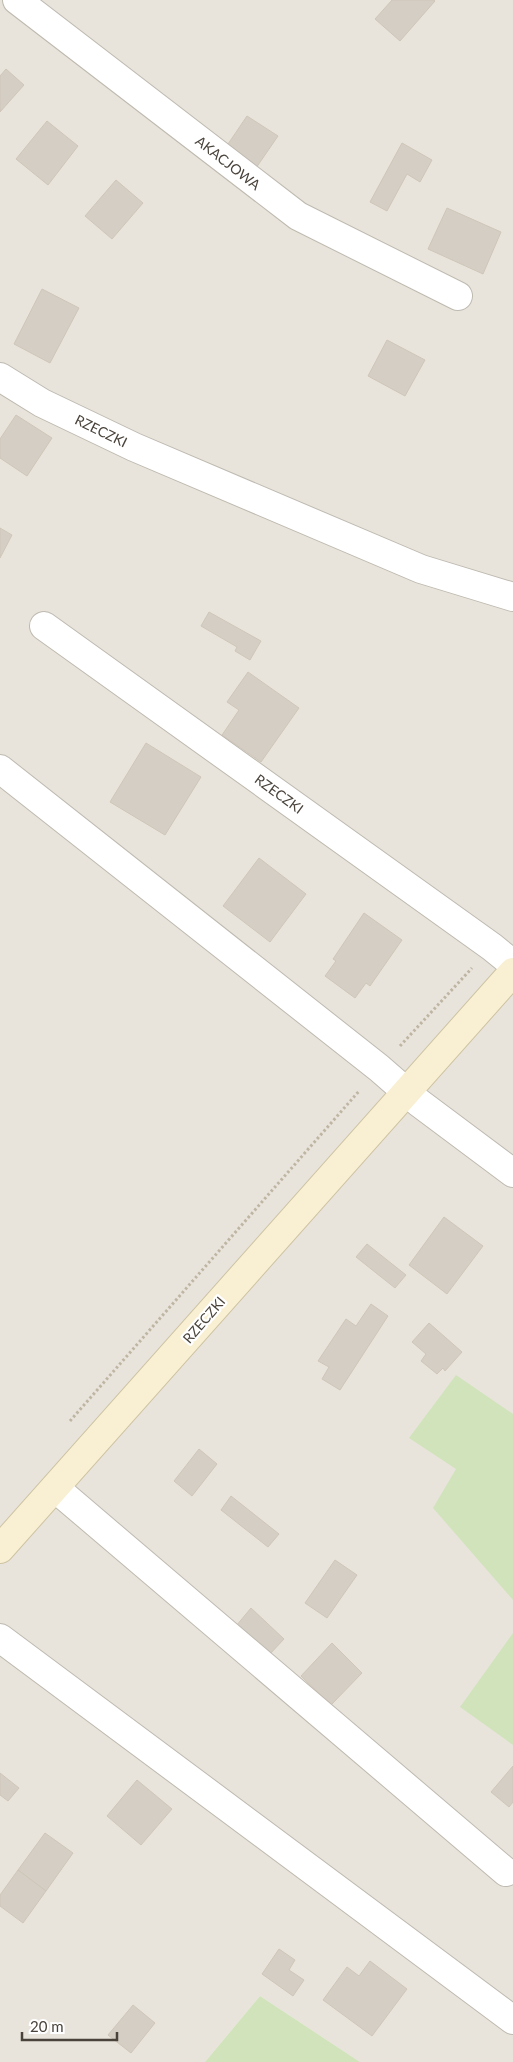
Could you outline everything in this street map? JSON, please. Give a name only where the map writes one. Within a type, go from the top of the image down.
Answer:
[{"type":"main road","name":"RZECZKI","points":[[0,1550],[513,972]]},
{"type":"street","name":"AKACJOWA","points":[[17,0],[298,216],[458,296]]},
{"type":"street","name":"RZECZKI","points":[[0,377],[42,403],[143,451],[420,569],[513,597]]},
{"type":"street","name":"RZECZKI","points":[[44,626],[492,947],[513,964]]},
{"type":"street","points":[[0,769],[379,1068],[418,1102],[513,1172]]},
{"type":"street","points":[[55,1488],[506,1872]]},
{"type":"street","points":[[0,1638],[513,2020]]},
{"type":"path","points":[[65,1426],[379,1068],[492,947]]},
{"type":"shaded area","points":[[0,0],[513,0],[513,2062],[360,2062],[260,1996],[205,2062],[0,2062]]},
{"type":"green space","points":[[456,1375],[513,1414],[513,1600],[433,1508],[456,1469],[409,1438]]},
{"type":"green space","points":[[513,1633],[513,1745],[460,1707]]},
{"type":"green space","points":[[260,1996],[360,2062],[205,2062]]},
{"type":"building","points":[[392,0],[435,1],[400,41],[375,19]]},
{"type":"building","points":[[6,69],[24,85],[0,112],[0,76]]},
{"type":"building","points":[[247,116],[278,136],[256,168],[226,147]]},
{"type":"building","points":[[47,121],[78,146],[48,185],[16,159]]},
{"type":"building","points":[[402,143],[432,160],[420,182],[407,174],[387,211],[370,202]]},
{"type":"building","points":[[116,180],[143,203],[112,239],[85,216]]},
{"type":"building","points":[[447,208],[501,232],[483,274],[428,249]]},
{"type":"building","points":[[42,289],[79,308],[50,363],[14,344]]},
{"type":"building","points":[[387,340],[425,360],[405,396],[368,376]]},
{"type":"building","points":[[16,415],[52,438],[27,476],[0,458],[0,439]]},
{"type":"building","points":[[0,528],[12,535],[0,558]]},
{"type":"building","points":[[209,612],[261,641],[250,660],[235,651],[237,647],[201,626]]},
{"type":"building","points":[[248,672],[299,708],[261,762],[222,735],[239,710],[227,702]]},
{"type":"building","points":[[146,743],[201,777],[165,835],[110,802]]},
{"type":"building","points":[[259,858],[306,894],[270,942],[223,906]]},
{"type":"building","points":[[364,913],[402,940],[370,986],[366,983],[355,998],[325,976],[336,961],[333,959]]},
{"type":"building","points":[[444,1217],[483,1246],[447,1294],[409,1265]]},
{"type":"building","points":[[367,1244],[406,1275],[395,1288],[356,1257]]},
{"type":"building","points":[[371,1304],[388,1316],[340,1390],[322,1379],[329,1367],[318,1361],[346,1319],[356,1326]]},
{"type":"building","points":[[429,1323],[462,1352],[445,1371],[443,1368],[437,1374],[421,1361],[426,1354],[412,1342]]},
{"type":"building","points":[[199,1449],[217,1464],[192,1496],[174,1481]]},
{"type":"building","points":[[231,1496],[279,1534],[268,1547],[221,1510]]},
{"type":"building","points":[[335,1560],[357,1575],[327,1618],[305,1603]]},
{"type":"building","points":[[251,1608],[284,1639],[269,1655],[236,1626]]},
{"type":"building","points":[[332,1643],[362,1673],[331,1705],[301,1676]]},
{"type":"building","points":[[513,1766],[513,1802],[509,1807],[491,1792]]},
{"type":"building","points":[[0,1773],[19,1788],[8,1801],[0,1795]]},
{"type":"building","points":[[137,1780],[172,1809],[141,1845],[107,1816]]},
{"type":"building","points":[[45,1833],[73,1853],[46,1891],[18,1870]]},
{"type":"building","points":[[18,1870],[46,1891],[23,1923],[0,1906],[0,1895]]},
{"type":"building","points":[[279,1949],[295,1960],[289,1970],[304,1980],[293,1996],[262,1974]]},
{"type":"building","points":[[370,1961],[407,1989],[372,2036],[323,2000],[347,1967],[359,1976]]},
{"type":"building","points":[[133,2005],[155,2023],[131,2053],[108,2035]]}]
